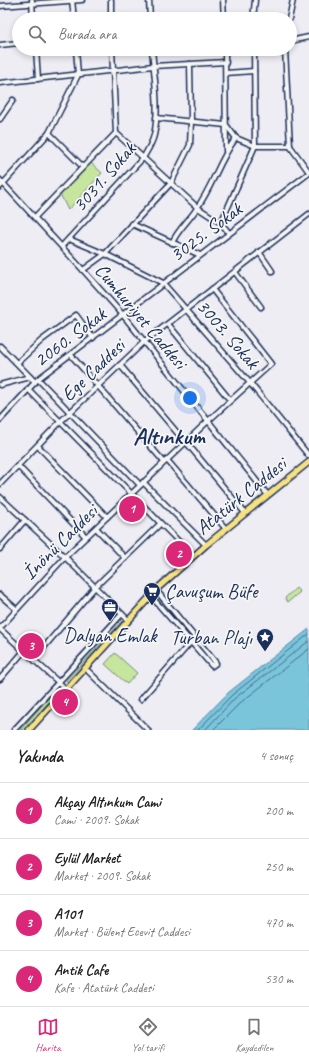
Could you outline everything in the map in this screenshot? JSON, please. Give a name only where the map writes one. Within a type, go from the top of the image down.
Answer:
[{"type":"main road","name":"Atatürk Caddesi","points":[[29,730],[67,690],[150,595],[206,545],[267,494],[309,462]]},
{"type":"street","points":[[72,0],[73,12]]},
{"type":"street","points":[[0,6],[32,2],[82,0]]},
{"type":"street","points":[[110,0],[111,12]]},
{"type":"street","points":[[149,0],[150,12]]},
{"type":"street","points":[[223,0],[224,12]]},
{"type":"street","points":[[254,12],[255,0]]},
{"type":"street","points":[[290,12],[292,0]]},
{"type":"street","points":[[32,2],[33,12]]},
{"type":"street","points":[[297,40],[309,37]]},
{"type":"street","points":[[0,45],[12,44]]},
{"type":"street","points":[[36,56],[38,79]]},
{"type":"street","points":[[1,184],[49,133],[78,75],[77,56]]},
{"type":"street","points":[[112,56],[116,133],[198,208],[221,223],[229,233]]},
{"type":"street","name":"3031. Sokak","points":[[62,246],[143,158],[154,136],[156,118],[152,56]]},
{"type":"street","points":[[226,56],[226,151]]},
{"type":"street","points":[[221,223],[255,146],[254,56]]},
{"type":"street","points":[[285,56],[290,146],[309,173]]},
{"type":"street","points":[[0,83],[113,72],[153,66],[226,62]]},
{"type":"street","points":[[84,270],[105,254],[172,183],[190,145],[192,121],[190,64]]},
{"type":"street","points":[[226,73],[254,71]]},
{"type":"street","points":[[0,119],[13,100]]},
{"type":"street","points":[[156,118],[226,126],[236,138],[255,146],[290,146]]},
{"type":"street","points":[[49,133],[83,167]]},
{"type":"street","points":[[35,217],[116,133]]},
{"type":"street","points":[[172,243],[177,232],[198,208],[226,151],[236,138]]},
{"type":"street","name":"3025. Sokak","points":[[123,315],[309,173]]},
{"type":"street","name":"Cumhuriyet Caddesi","points":[[1,184],[35,217],[123,315],[267,494]]},
{"type":"street","name":"Ege Caddesi","points":[[0,484],[61,421],[144,342],[309,214]]},
{"type":"street","points":[[132,224],[200,255]]},
{"type":"street","name":"3003. Sokak","points":[[69,239],[105,254],[163,283],[250,383],[309,456]]},
{"type":"street","points":[[259,252],[272,271]]},
{"type":"street","points":[[235,272],[261,307]]},
{"type":"street","name":"İnönü Caddesi","points":[[0,628],[65,557],[230,400],[271,364],[212,289]]},
{"type":"street","points":[[17,363],[42,340],[76,315],[93,338]]},
{"type":"street","name":"2060. Sokak","points":[[0,420],[37,381],[123,315]]},
{"type":"street","points":[[168,324],[230,400]]},
{"type":"street","points":[[0,346],[30,377],[37,381],[71,412],[142,484],[206,545]]},
{"type":"street","points":[[71,355],[226,529]]},
{"type":"street","points":[[120,365],[245,513]]},
{"type":"street","points":[[0,385],[30,377]]},
{"type":"street","points":[[28,389],[193,556]]},
{"type":"street","points":[[38,446],[107,517]]},
{"type":"street","points":[[18,466],[86,537]]},
{"type":"street","points":[[0,497],[65,557],[128,620]]},
{"type":"street","points":[[0,549],[25,520]]},
{"type":"street","points":[[34,659],[95,588],[160,524]]},
{"type":"street","points":[[96,528],[125,558]]},
{"type":"street","points":[[150,595],[212,666],[216,663],[156,590]]},
{"type":"street","points":[[0,595],[16,609]]},
{"type":"street","points":[[14,730],[122,614]]},
{"type":"street","points":[[0,628],[67,690]]},
{"type":"street","points":[[142,699],[191,642]]},
{"type":"street","points":[[0,679],[24,651]]},
{"type":"street","points":[[88,671],[148,730]]},
{"type":"green space","points":[[90,162],[102,173],[68,210],[60,194]]},
{"type":"green space","points":[[296,588],[300,592],[288,602],[285,598]]},
{"type":"green space","points":[[122,621],[123,622],[68,682],[66,681]]},
{"type":"green space","points":[[115,653],[137,673],[127,684],[105,664]]},
{"type":"green space","points":[[55,691],[57,693],[23,730],[20,730]]},
{"type":"water","points":[[309,629],[309,730],[192,730],[229,692]]},
{"type":"place","name":"Akçay Altınkum Cami","points":[[132,509]]},
{"type":"place","name":"Eylül Market","points":[[179,554]]},
{"type":"place","name":"Çavuşum Büfe","points":[[152,606]]},
{"type":"place","name":"Dalyan Emlak","points":[[110,622]]},
{"type":"place","name":"A101","points":[[31,646]]},
{"type":"place","name":"Turban Plajı","points":[[265,652]]},
{"type":"place","name":"Antik Cafe","points":[[65,702]]},
{"type":"district","name":"Altınkum","points":[[169,436]]}]
